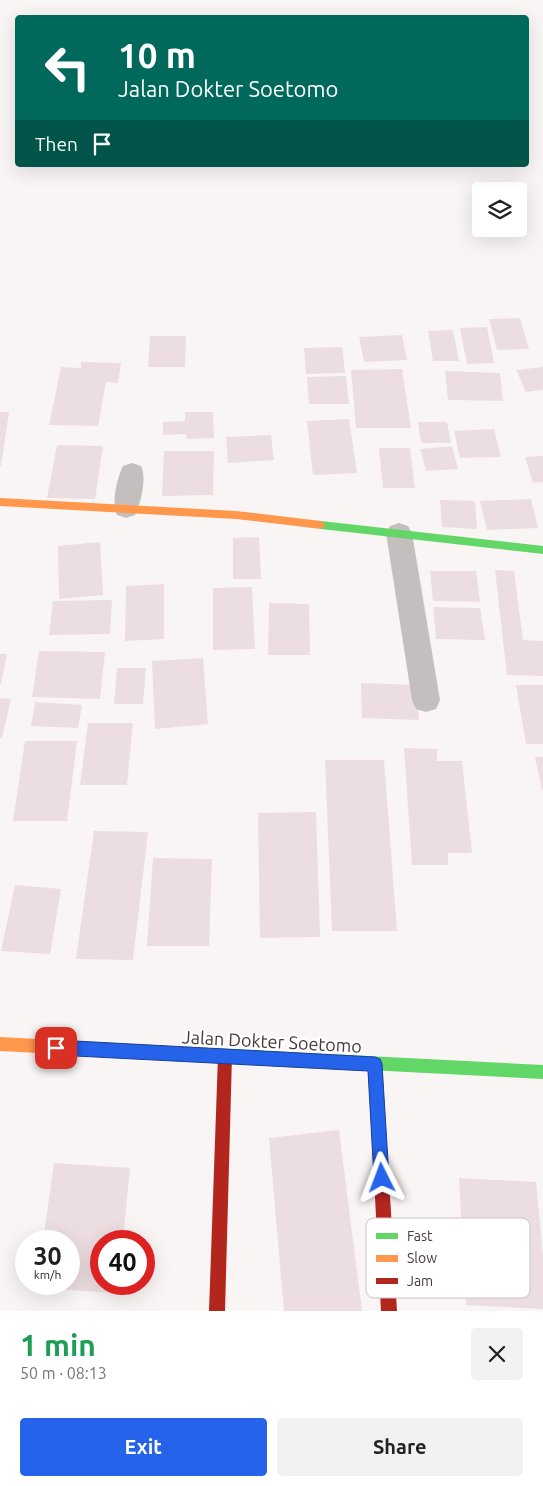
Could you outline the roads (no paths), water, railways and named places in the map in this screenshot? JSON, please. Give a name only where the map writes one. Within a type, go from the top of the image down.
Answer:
[{"type":"street","points":[[126,508],[132,472]]},
{"type":"street","points":[[0,502],[236,514],[543,550]]},
{"type":"street","points":[[399,533],[426,700]]},
{"type":"street","name":"Jalan Dokter Soetomo","points":[[0,1044],[543,1072]]},
{"type":"street","points":[[217,1311],[225,1056]]},
{"type":"street","points":[[375,1064],[384,1218]]},
{"type":"street","points":[[388,1298],[389,1311]]}]
